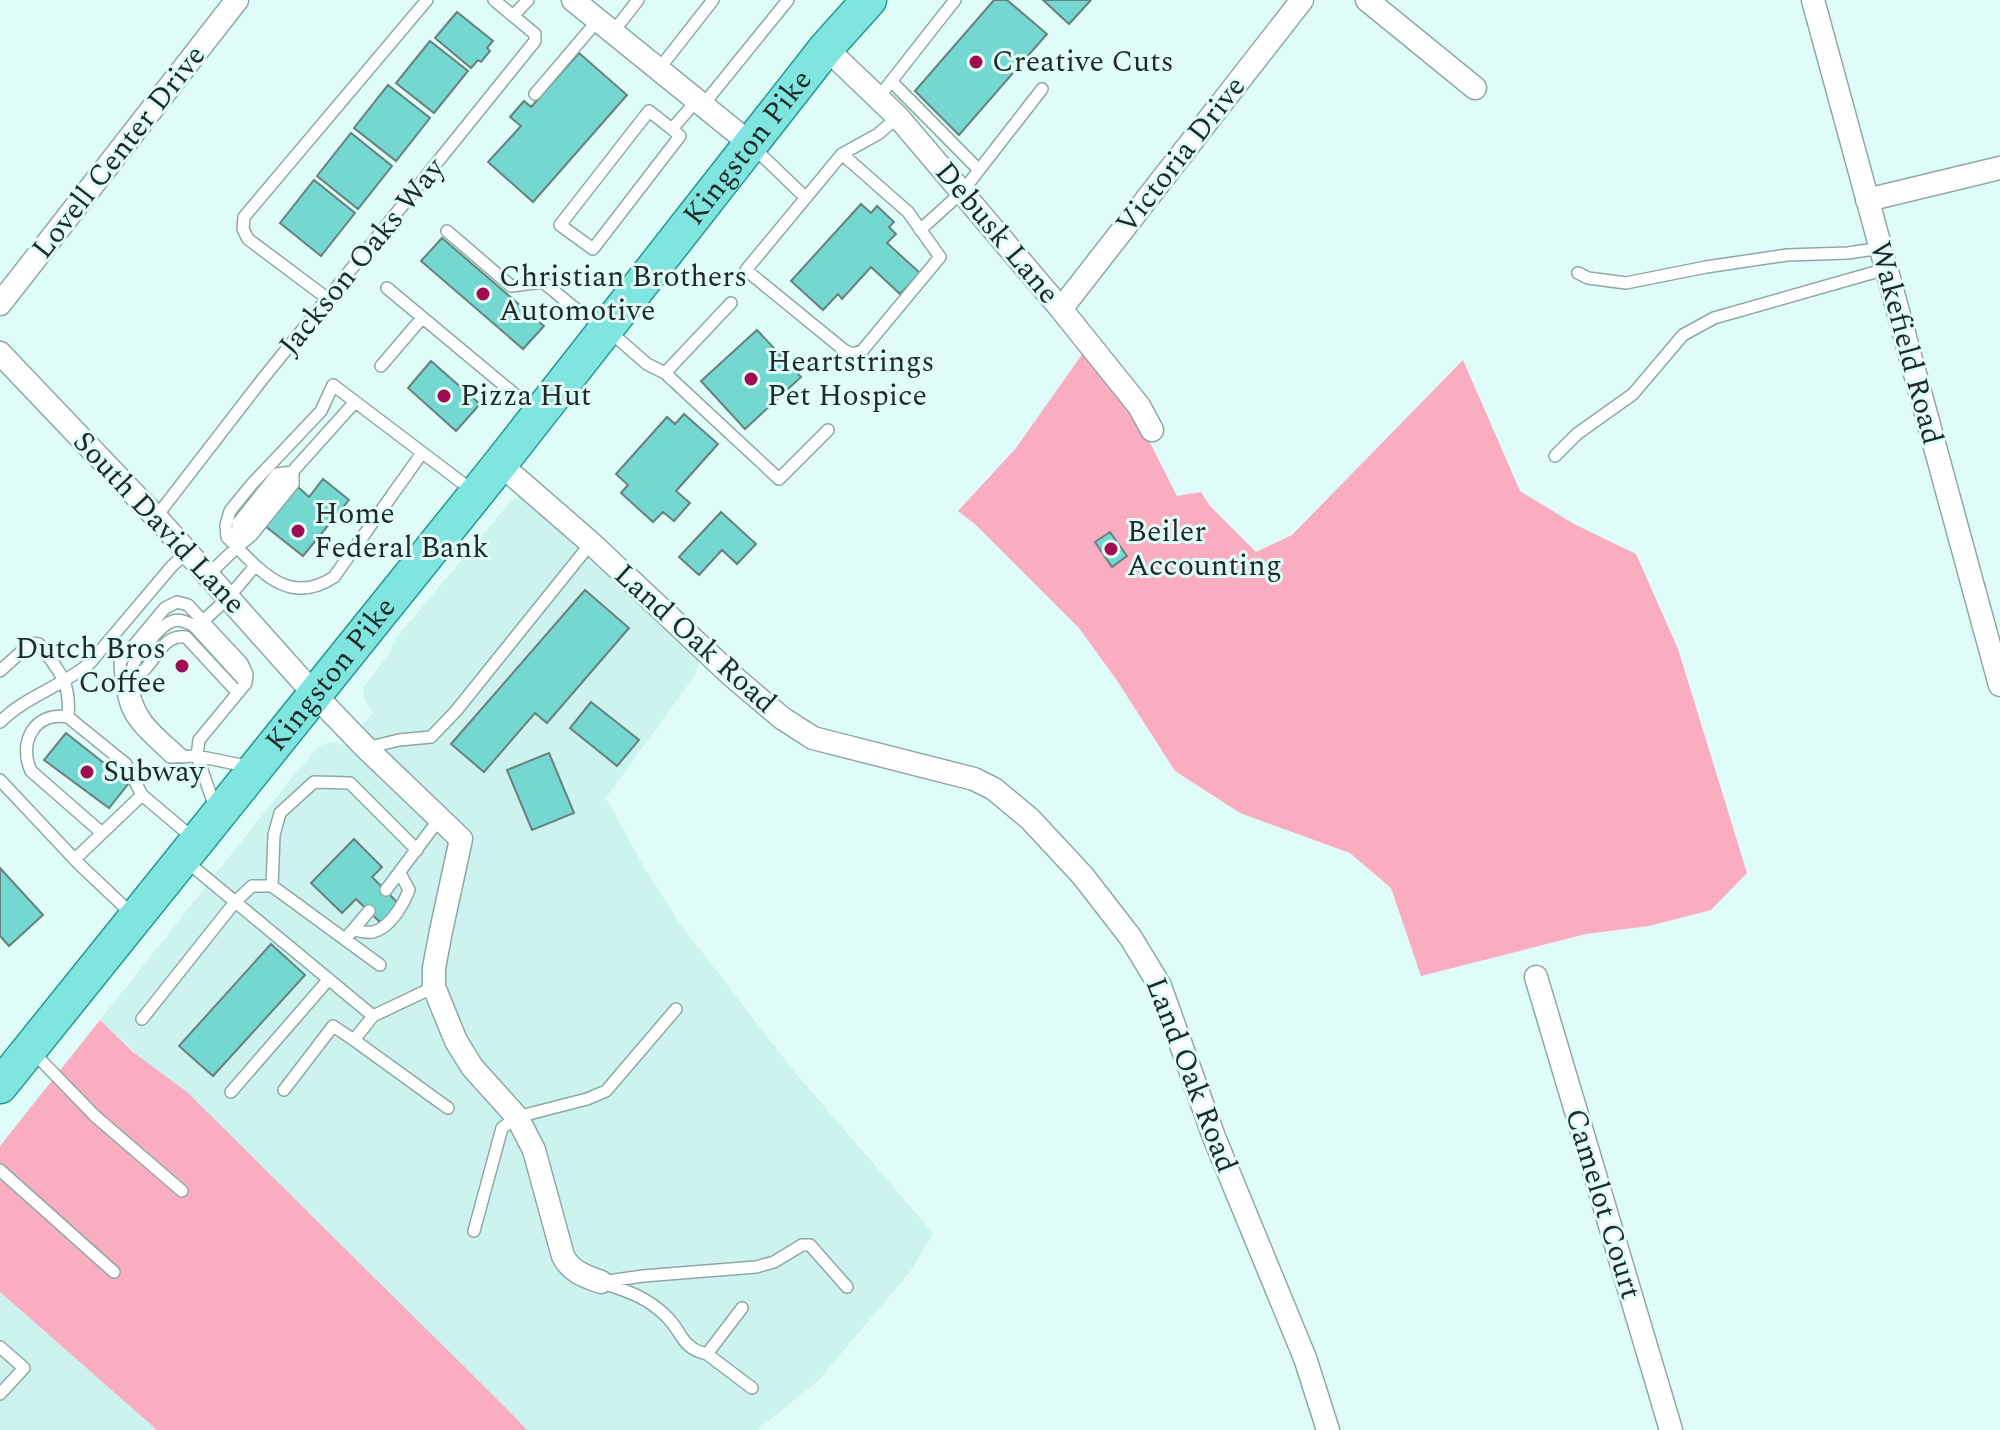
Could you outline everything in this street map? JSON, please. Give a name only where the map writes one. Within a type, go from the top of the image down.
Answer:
[{"type":"main road","name":"Kingston Pike","points":[[0,1086],[477,493],[865,1]]},
{"type":"street","name":"Lovell Center Drive","points":[[0,304],[237,0]]},
{"type":"street","points":[[573,0],[752,145]]},
{"type":"street","name":"Victoria Drive","points":[[1061,309],[1302,0]]},
{"type":"street","points":[[1367,0],[1475,88]]},
{"type":"street","name":"Wakefield Road","points":[[1813,0],[2000,685]]},
{"type":"street","name":"Debusk Lane","points":[[826,48],[885,89],[898,117],[1061,309],[1139,406],[1152,430]]},
{"type":"street","points":[[1867,200],[2000,168]]},
{"type":"street","name":"South David Lane","points":[[0,353],[156,517],[315,695],[461,839],[434,968],[434,987]]},
{"type":"street","name":"Land Oak Road","points":[[500,464],[782,718],[813,738],[974,779],[994,789],[1030,819],[1083,876],[1131,938],[1160,986],[1214,1137],[1305,1358],[1328,1430]]},
{"type":"street","name":"Camelot Court","points":[[1536,977],[1671,1430]]},
{"type":"street","points":[[434,987],[456,1041],[472,1067],[517,1117],[534,1150],[567,1265],[579,1274],[601,1282]]},
{"type":"lane","points":[[328,299],[248,239],[243,229],[244,217],[427,0]]},
{"type":"lane","points":[[494,0],[513,16],[528,0]]},
{"type":"lane","points":[[535,94],[605,26],[638,0]]},
{"type":"lane","points":[[659,69],[713,0]]},
{"type":"lane","points":[[672,129],[700,103],[788,0]]},
{"type":"lane","points":[[955,0],[885,89],[979,170]]},
{"type":"lane","name":"Jackson Oaks Way","points":[[156,517],[535,41],[535,34],[513,16]]},
{"type":"lane","points":[[920,230],[962,192],[1042,89]]},
{"type":"lane","points":[[649,111],[672,129],[680,136],[593,249],[560,225],[649,111]]},
{"type":"lane","points":[[842,154],[908,212],[940,257],[862,351],[852,354],[746,270],[842,154],[878,134],[898,117]]},
{"type":"lane","points":[[752,145],[805,197]]},
{"type":"lane","points":[[447,231],[511,286],[543,282],[607,329],[647,364],[665,373],[779,479],[828,430]]},
{"type":"lane","points":[[1578,273],[1588,278],[1626,283],[1787,255],[1848,253],[1884,259]]},
{"type":"lane","points":[[1555,456],[1577,434],[1633,394],[1683,335],[1714,318],[1884,259]]},
{"type":"lane","points":[[387,288],[539,415]]},
{"type":"lane","points":[[665,373],[731,303]]},
{"type":"lane","points":[[381,366],[422,318]]},
{"type":"lane","points":[[422,453],[334,577],[324,584],[312,588],[287,587],[276,582],[255,566],[227,537],[230,511],[321,411],[333,385],[477,493]]},
{"type":"lane","points":[[237,547],[238,523],[277,474],[293,472],[355,402]]},
{"type":"lane","points":[[208,575],[251,536],[293,484],[293,472]]},
{"type":"lane","points":[[366,748],[431,737],[456,711],[591,543]]},
{"type":"lane","points":[[0,722],[18,706],[80,672],[90,663],[187,552]]},
{"type":"lane","points":[[203,621],[255,566]]},
{"type":"lane","points":[[256,768],[190,756],[170,757],[136,724],[127,710],[121,690],[120,662],[165,608],[177,602],[188,605],[242,663],[247,674],[246,683],[199,740],[190,756],[199,838],[235,902],[373,1016]]},
{"type":"lane","points":[[190,756],[142,716],[133,694],[132,666],[137,658],[159,631],[171,622],[183,621],[193,625],[246,683]]},
{"type":"lane","points":[[132,679],[144,671],[167,641],[177,636],[186,637],[238,693]]},
{"type":"lane","points":[[0,671],[31,643],[39,644],[65,680],[68,717]]},
{"type":"lane","points":[[102,833],[31,771],[26,761],[26,740],[39,722],[58,715],[68,717],[126,764],[142,795],[199,838]]},
{"type":"lane","points":[[0,780],[135,917]]},
{"type":"lane","points":[[272,886],[274,835],[280,813],[314,782],[350,783],[417,850]]},
{"type":"lane","points":[[75,859],[142,795]]},
{"type":"lane","points":[[386,890],[440,818]]},
{"type":"lane","points":[[349,934],[372,933],[383,927],[402,908],[409,890],[400,873]]},
{"type":"lane","points":[[142,1019],[235,902],[252,886],[272,886],[349,934],[380,965]]},
{"type":"lane","points":[[349,934],[369,911]]},
{"type":"lane","points":[[231,1092],[329,979]]},
{"type":"lane","points":[[354,1040],[373,1016],[434,987]]},
{"type":"lane","points":[[474,1231],[502,1128],[517,1117],[606,1091],[676,1009]]},
{"type":"lane","points":[[284,1090],[333,1026],[448,1108]]},
{"type":"lane","points":[[30,1049],[95,1116],[182,1191]]},
{"type":"lane","points":[[0,1170],[114,1272]]},
{"type":"lane","points":[[601,1282],[756,1267],[774,1262],[802,1245],[810,1245],[847,1287]]},
{"type":"lane","points":[[601,1282],[641,1296],[668,1318],[687,1346],[707,1354],[752,1388]]},
{"type":"lane","points":[[707,1354],[742,1308]]},
{"type":"lane","points":[[0,1347],[24,1368],[0,1394]]},
{"type":"shaded area","points":[[1083,353],[1140,423],[1177,496],[1201,492],[1210,506],[1256,552],[1292,535],[1463,360],[1520,491],[1574,524],[1636,554],[1678,649],[1747,873],[1711,910],[1649,926],[1586,934],[1421,976],[1391,888],[1350,853],[1240,813],[1175,771],[1079,628],[976,525],[958,511],[1016,448]]},
{"type":"shaded area","points":[[520,495],[530,500],[695,652],[699,662],[693,678],[606,798],[678,921],[793,1070],[933,1233],[910,1272],[818,1381],[757,1430],[527,1430],[311,1214],[100,1020],[319,746],[330,742],[345,745],[373,713],[364,699],[363,687],[391,652],[392,643],[511,501]]},
{"type":"shaded area","points":[[100,1020],[133,1052],[187,1092],[527,1430],[157,1430],[0,1292],[0,1146]]},
{"type":"shaded area","points":[[0,1292],[157,1430],[0,1430]]},
{"type":"building","points":[[994,0],[1007,0],[1047,34],[959,135],[915,91]]},
{"type":"building","points":[[1043,0],[1091,0],[1069,24]]},
{"type":"building","points":[[457,12],[493,41],[487,48],[490,51],[471,68],[435,38]]},
{"type":"building","points":[[430,41],[468,71],[434,113],[396,83]]},
{"type":"building","points":[[579,53],[627,95],[533,202],[488,162],[521,126],[510,117],[524,101],[531,107]]},
{"type":"building","points":[[388,85],[430,118],[396,161],[354,128]]},
{"type":"building","points":[[351,133],[392,166],[358,209],[317,176]]},
{"type":"building","points":[[314,180],[355,213],[321,256],[280,223]]},
{"type":"building","points":[[861,204],[871,213],[877,206],[894,222],[889,227],[896,234],[887,243],[920,273],[900,294],[871,267],[842,299],[838,294],[823,310],[791,281]]},
{"type":"building","name":"Christian Brothers Automotive","points":[[442,238],[544,326],[523,349],[421,261]]},
{"type":"building","name":"Heartstrings Pet Hospice","points":[[757,330],[801,377],[745,429],[701,381]]},
{"type":"building","name":"Pizza Hut","points":[[431,361],[480,404],[456,431],[408,388]]},
{"type":"building","points":[[684,414],[718,444],[676,491],[690,503],[674,521],[663,512],[653,522],[621,493],[628,485],[616,474],[667,417],[675,424]]},
{"type":"building","name":"Home Federal Bank","points":[[323,479],[349,500],[303,556],[241,507],[262,481],[287,500],[298,487],[309,497]]},
{"type":"building","points":[[721,512],[756,544],[737,564],[722,550],[699,575],[679,557]]},
{"type":"building","name":"Beiler Accounting","points":[[1110,532],[1127,556],[1112,567],[1095,542]]},
{"type":"building","points":[[585,590],[629,628],[547,723],[535,713],[484,772],[451,744]]},
{"type":"building","points":[[591,702],[639,740],[617,766],[570,728]]},
{"type":"building","name":"Subway","points":[[66,733],[129,783],[109,808],[44,760]]},
{"type":"building","points":[[549,753],[574,813],[532,830],[507,770]]},
{"type":"building","points":[[354,839],[382,867],[372,877],[400,905],[382,924],[356,899],[342,913],[311,883]]},
{"type":"building","points":[[0,868],[43,915],[9,946],[0,936]]},
{"type":"building","points":[[271,944],[305,975],[213,1076],[179,1046]]},
{"type":"place","name":"Creative Cuts","points":[[976,62]]},
{"type":"place","name":"Christian Brothers Automotive","points":[[483,294]]},
{"type":"place","name":"Heartstrings Pet Hospice","points":[[751,379]]},
{"type":"place","name":"Pizza Hut","points":[[444,396]]},
{"type":"place","name":"Home Federal Bank","points":[[298,531]]},
{"type":"place","name":"Beiler Accounting","points":[[1111,549]]},
{"type":"place","name":"Dutch Bros Coffee","points":[[182,666]]},
{"type":"place","name":"Subway","points":[[87,772]]}]
